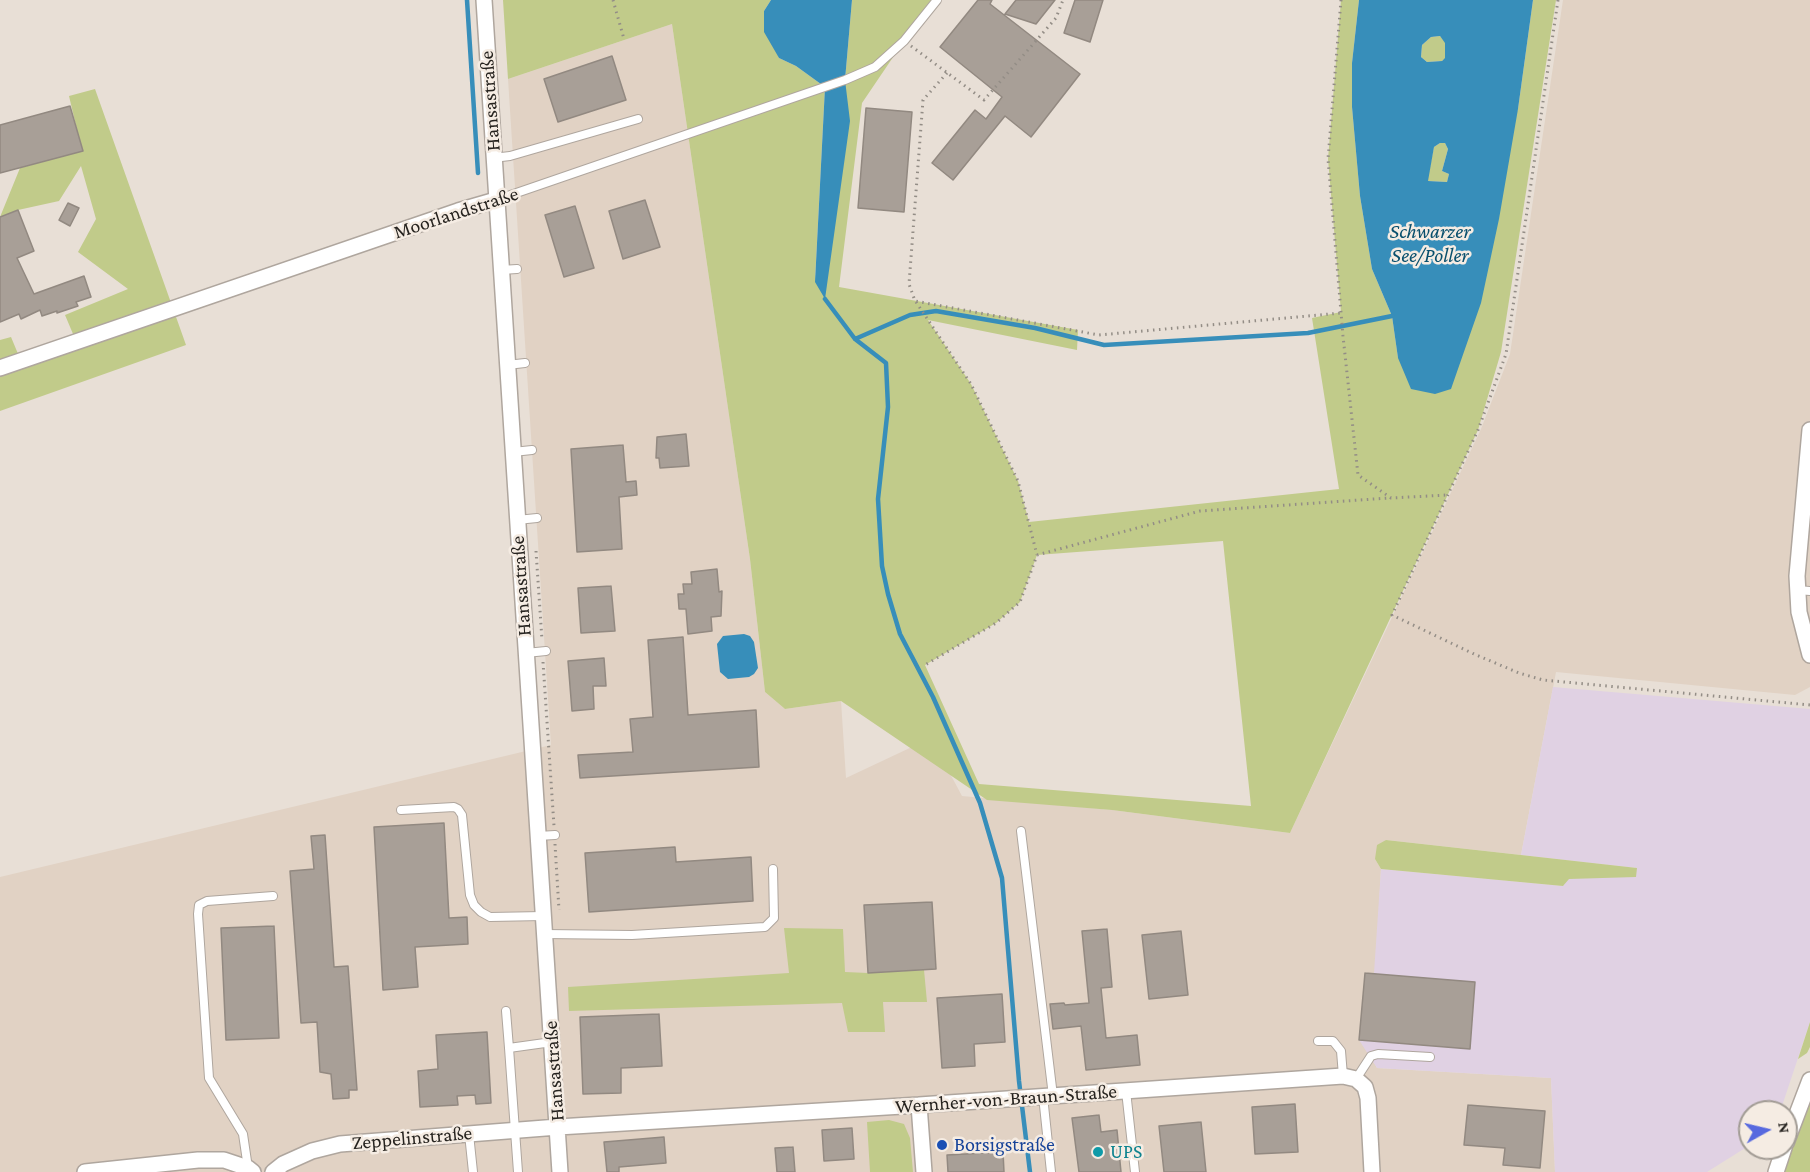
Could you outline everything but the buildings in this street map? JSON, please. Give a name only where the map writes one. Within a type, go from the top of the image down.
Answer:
[{"type":"street","name":"Hansastraße","points":[[484,0],[560,1172]]},
{"type":"street","name":"Moorlandstraße","points":[[0,368],[496,200]]},
{"type":"street","points":[[1810,430],[1799,612],[1810,655]]},
{"type":"street","points":[[1350,1077],[1365,1087],[1373,1097],[1370,1163]]},
{"type":"street","name":"Wernher-von-Braun-Straße","points":[[558,1127],[1350,1077]]},
{"type":"street","points":[[1798,1112],[1810,1080]]},
{"type":"street","points":[[919,1105],[924,1172]]},
{"type":"street","name":"Zeppelinstraße","points":[[273,1172],[283,1164],[312,1150],[340,1144],[558,1127]]},
{"type":"street","points":[[85,1172],[198,1160],[224,1160],[251,1170]]},
{"type":"lane","name":"Moorlandstraße","points":[[496,200],[845,80],[875,67],[904,41],[937,0]]},
{"type":"lane","points":[[494,158],[528,151],[638,119]]},
{"type":"lane","points":[[501,270],[517,269]]},
{"type":"lane","points":[[507,365],[525,363]]},
{"type":"lane","points":[[513,452],[532,450]]},
{"type":"lane","points":[[517,520],[537,518]]},
{"type":"lane","points":[[526,653],[546,651]]},
{"type":"lane","points":[[402,810],[458,808],[462,815],[470,895],[474,905],[490,917],[543,916]]},
{"type":"lane","points":[[1021,831],[1051,1172]]},
{"type":"lane","points":[[537,836],[555,835]]},
{"type":"lane","points":[[544,934],[632,935],[765,927],[774,918],[773,868]]},
{"type":"lane","points":[[251,1170],[243,1134],[209,1078],[198,914],[199,905],[207,901],[273,896]]},
{"type":"lane","points":[[506,1011],[518,1172]]},
{"type":"lane","points":[[1318,1041],[1333,1041],[1341,1051],[1350,1077],[1371,1056],[1378,1054],[1430,1057]]},
{"type":"lane","points":[[509,1048],[552,1042]]},
{"type":"lane","points":[[1126,1091],[1135,1172]]},
{"type":"lane","points":[[470,1134],[473,1172]]},
{"type":"path","points":[[613,0],[624,39]]},
{"type":"path","points":[[904,41],[984,100],[1056,18],[1063,0]]},
{"type":"path","points":[[1341,0],[1328,159],[1343,336],[1358,475],[1390,498]]},
{"type":"path","points":[[1558,0],[1506,354],[1478,430],[1392,615],[1474,654],[1519,673],[1544,680],[1810,705]]},
{"type":"path","points":[[925,665],[996,623],[1020,602],[1037,555],[1018,481],[971,384],[916,302],[909,284],[923,100],[947,73]]},
{"type":"path","points":[[916,302],[1099,335],[1341,313]]},
{"type":"path","points":[[1037,555],[1200,511],[1447,495]]},
{"type":"shaded area","points":[[1563,0],[1810,0],[1810,687],[1795,695],[1556,672],[1521,855],[1386,840],[1375,859],[1381,869],[1371,1056],[1377,1068],[1551,1078],[1555,1172],[0,1172],[0,877],[551,745],[508,79],[672,24],[750,559],[765,692],[785,709],[841,701],[846,778],[931,738],[962,796],[1112,810],[1290,833],[1481,429],[1510,354]]},
{"type":"shaded area","points":[[1553,687],[1810,709],[1810,1022],[1784,1100],[1738,1100],[1738,1153],[1707,1172],[1555,1172],[1551,1078],[1377,1068],[1359,1040],[1365,973],[1374,973],[1381,869],[1563,886],[1568,879],[1637,868],[1521,855]]},
{"type":"green space","points":[[503,0],[771,0],[764,11],[779,58],[796,66],[825,87],[815,281],[845,80],[852,0],[937,0],[904,41],[862,103],[839,287],[1078,330],[1077,350],[928,320],[971,384],[1018,481],[1029,522],[1339,489],[1312,318],[1341,312],[1328,159],[1341,0],[1359,0],[1352,63],[1352,107],[1360,196],[1372,269],[1392,316],[1398,358],[1518,109],[1533,0],[1556,0],[1501,352],[1478,430],[1290,833],[1112,810],[987,800],[841,701],[785,709],[765,692],[750,559],[672,24],[508,79]],"holes":[[[1223,541],[1251,806],[979,784],[925,665],[996,623],[1020,602],[1037,555]]]},
{"type":"green space","points":[[1440,36],[1445,42],[1446,58],[1442,61],[1427,62],[1421,57],[1422,45],[1431,37]]},
{"type":"green space","points":[[95,89],[186,345],[0,411],[0,340],[11,337],[21,361],[76,341],[65,315],[128,289],[78,252],[96,219],[81,166],[59,201],[18,210],[0,217],[20,168],[82,151],[69,96]]},
{"type":"green space","points":[[1445,143],[1448,149],[1442,171],[1449,174],[1447,182],[1427,181],[1434,147]]},
{"type":"green space","points":[[1386,840],[1637,868],[1636,877],[1569,879],[1563,886],[1381,869],[1375,859],[1377,845]]},
{"type":"green space","points":[[784,928],[843,929],[845,972],[924,970],[927,1002],[883,1002],[885,1032],[848,1032],[842,1003],[569,1011],[568,987],[789,973]]},
{"type":"green space","points":[[1810,1022],[1810,1047],[1807,1053],[1798,1059]]},
{"type":"green space","points":[[1810,1100],[1810,1172],[1784,1172],[1788,1160],[1798,1160],[1798,1129]]},
{"type":"green space","points":[[889,1120],[904,1124],[910,1138],[913,1172],[870,1172],[867,1122]]},
{"type":"water","points":[[771,0],[852,0],[845,80],[850,121],[825,299],[815,282],[825,87],[796,66],[779,58],[764,32],[764,11]]},
{"type":"water","name":"Schwarzer See/Poller","points":[[1359,0],[1533,0],[1518,109],[1499,219],[1481,303],[1451,389],[1435,394],[1411,389],[1398,358],[1392,316],[1372,269],[1360,196],[1352,107],[1352,63]],"holes":[[[1440,36],[1445,43],[1445,58],[1442,61],[1427,62],[1421,57],[1422,45],[1431,37]],[[1445,143],[1448,149],[1442,171],[1449,174],[1447,182],[1428,181],[1434,147]]]},
{"type":"water","points":[[744,634],[750,636],[754,642],[758,668],[749,677],[728,679],[720,672],[717,644],[723,636]]},
{"type":"waterway","points":[[467,0],[478,173]]},
{"type":"waterway","points":[[825,299],[855,339],[886,363],[888,407],[878,499],[882,566],[900,634],[933,697],[980,803],[1002,878],[1019,1081],[1030,1172]]},
{"type":"waterway","points":[[855,339],[910,315],[936,311],[1035,328],[1104,345],[1308,333],[1392,316]]},
{"type":"place","name":"Borsigstraße","points":[[942,1145]]},
{"type":"place","name":"UPS","points":[[1098,1152]]}]
